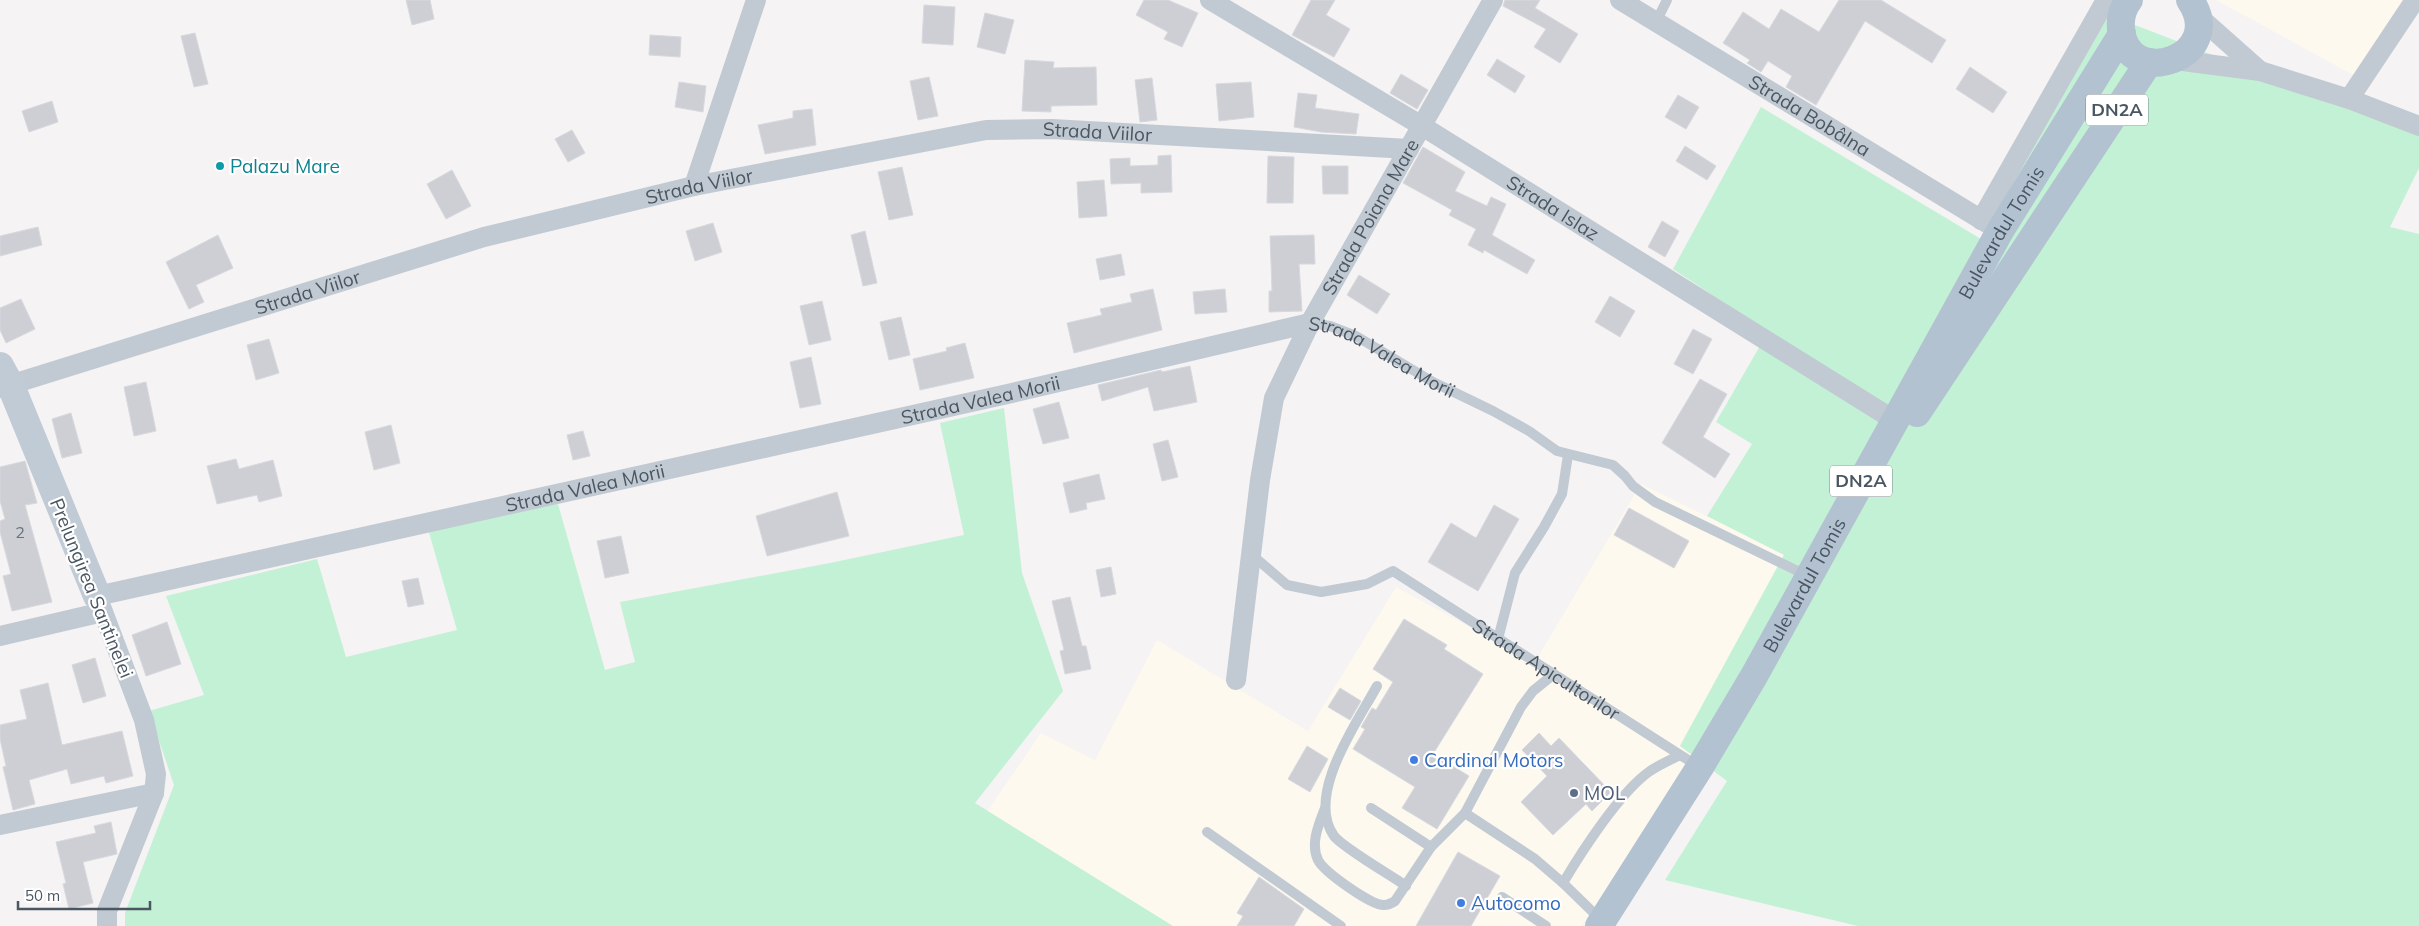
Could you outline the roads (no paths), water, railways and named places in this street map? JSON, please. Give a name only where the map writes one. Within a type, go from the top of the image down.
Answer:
[{"type":"main road","points":[[2119,1],[2122,34],[2127,46],[2137,56],[2162,61]]},
{"type":"main road","name":"Bulevardul Tomis","points":[[1606,924],[1712,775],[1767,683],[1905,432],[2162,61],[2189,50],[2198,34],[2192,4]]},
{"type":"main road","name":"Bulevardul Tomis","points":[[1606,924],[1690,761],[1754,676],[1894,420],[1990,225],[2122,34]]},
{"type":"street","points":[[694,186],[756,0]]},
{"type":"street","name":"Strada Islaz","points":[[1210,0],[1422,126],[1894,420]]},
{"type":"street","name":"Strada Poiana Mare","points":[[1236,680],[1260,480],[1274,398],[1310,323],[1493,0]]},
{"type":"street","name":"Strada Bobâlna","points":[[1620,0],[1990,225]]},
{"type":"street","points":[[2348,99],[2415,0]]},
{"type":"street","points":[[1990,225],[2119,1]]},
{"type":"street","points":[[2192,4],[2260,71]]},
{"type":"street","points":[[2162,61],[2260,71],[2348,99],[2419,126]]},
{"type":"street","name":"Strada Viilor","points":[[4,380],[484,237],[694,186],[986,130],[1052,129],[1409,149]]},
{"type":"street","name":"Strada Valea Morii","points":[[0,636],[100,604],[1310,323]]},
{"type":"street","name":"Prelungirea Santinelei","points":[[4,380],[100,604],[144,720],[156,774],[154,793]]},
{"type":"street","points":[[0,826],[154,793]]},
{"type":"street","points":[[107,926],[107,911],[154,793]]},
{"type":"lane","points":[[1656,22],[1667,0]]},
{"type":"lane","name":"Strada Valea Morii","points":[[1310,323],[1330,326],[1356,336],[1433,382],[1493,411],[1529,432],[1556,451],[1612,465],[1633,486],[1655,502],[1808,576]]},
{"type":"lane","points":[[1498,639],[1515,574],[1562,494],[1568,455]]},
{"type":"lane","name":"Strada Apicultorilor","points":[[1251,553],[1287,585],[1321,592],[1367,584],[1393,571],[1690,761]]},
{"type":"lane","points":[[1325,808],[1314,846],[1318,861],[1329,873],[1374,904],[1385,906],[1395,901],[1430,847],[1465,813],[1521,707],[1533,691],[1554,674]]},
{"type":"lane","points":[[1377,686],[1338,757],[1326,792],[1327,824],[1335,838],[1406,886]]},
{"type":"lane","points":[[1563,883],[1578,858],[1630,788],[1650,771],[1690,761]]},
{"type":"lane","points":[[1371,808],[1430,847]]},
{"type":"lane","points":[[1465,813],[1535,859],[1606,924]]},
{"type":"lane","points":[[1207,832],[1341,926]]},
{"type":"lane","points":[[1502,897],[1546,926]]},
{"type":"place","name":"Palazu Mare","points":[[220,166]]},
{"type":"place","name":"Cardinal Motors","points":[[1414,760]]},
{"type":"place","name":"MOL","points":[[1574,793]]},
{"type":"place","name":"Autocomo","points":[[1461,903]]}]
